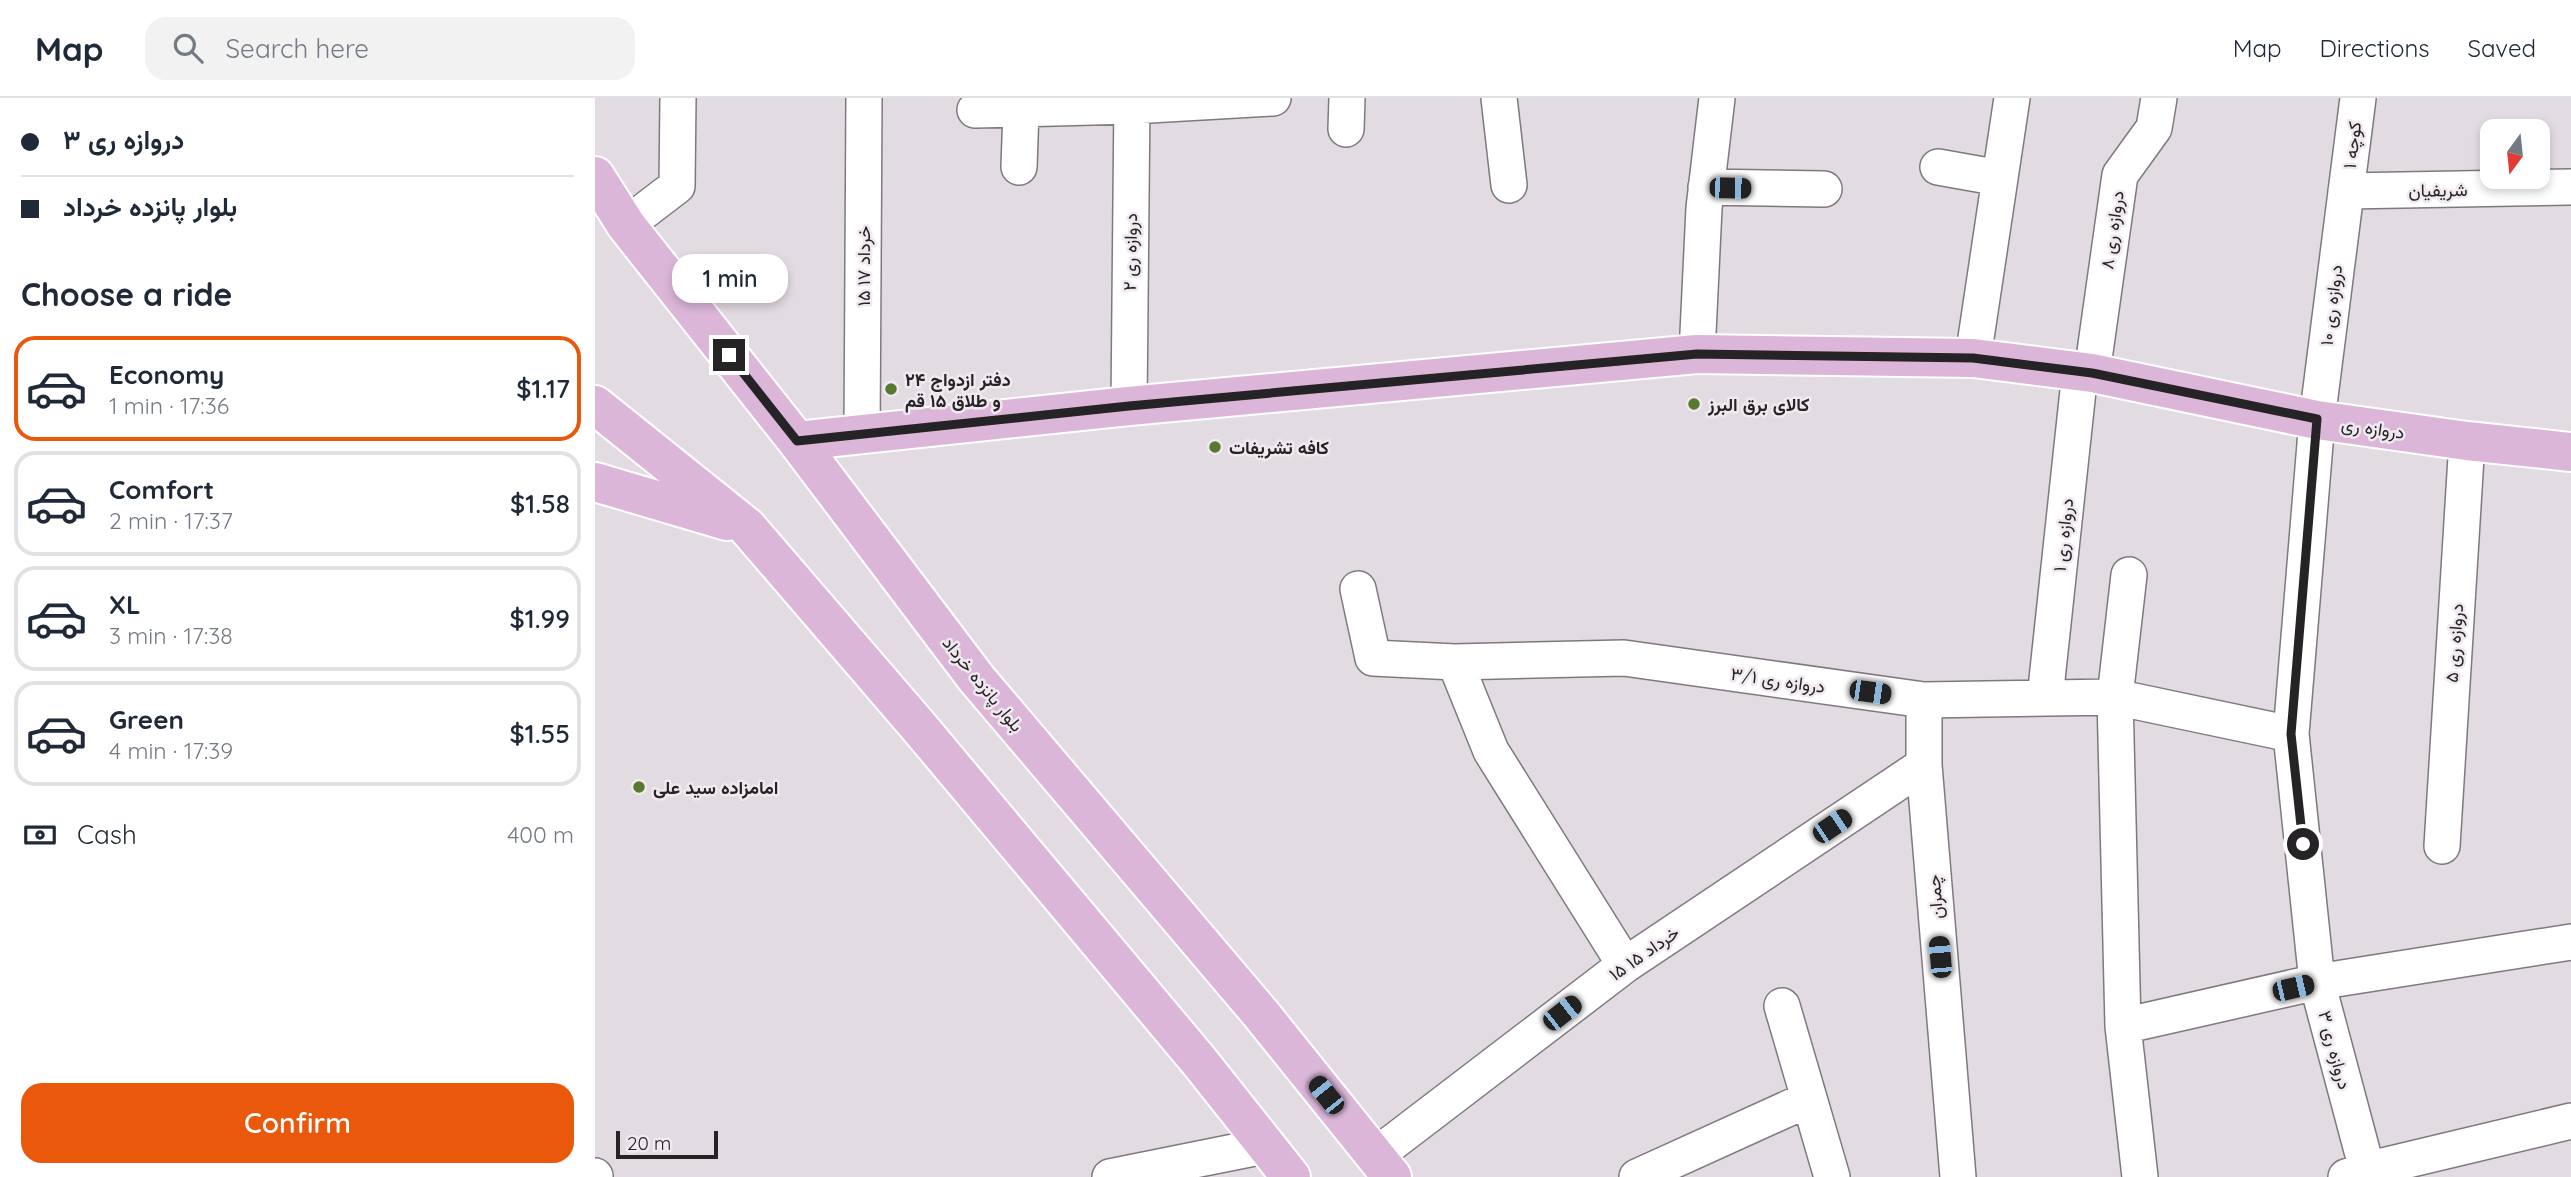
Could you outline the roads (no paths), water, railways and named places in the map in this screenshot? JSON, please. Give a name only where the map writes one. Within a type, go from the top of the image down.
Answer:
[{"type":"main road","name":"بلوار پانزده خرداد","points":[[595,176],[626,225],[797,441],[976,678],[1261,1014],[1384,1167]]},
{"type":"main road","name":"دروازه ری","points":[[797,441],[1129,406],[1697,354],[1973,358],[2086,372],[2317,419],[2467,441],[2571,452]]},
{"type":"main road","points":[[595,405],[747,527],[1182,1040],[1291,1177]]},
{"type":"main road","points":[[595,482],[747,527]]},
{"type":"street","points":[[626,225],[677,186],[678,98]]},
{"type":"street","name":"۱۵ خرداد ۱۷","points":[[862,435],[864,98]]},
{"type":"street","points":[[975,110],[1273,98]]},
{"type":"street","points":[[1499,98],[1509,185]]},
{"type":"street","points":[[1697,354],[1706,187],[1717,98]]},
{"type":"street","points":[[1973,358],[2012,98]]},
{"type":"street","name":"دروازه ری ۸","points":[[2086,372],[2120,175],[2154,128],[2159,98]]},
{"type":"street","name":"کوچه ۱","points":[[2346,191],[2358,98]]},
{"type":"street","name":"دروازه ری ۲","points":[[1129,406],[1132,102]]},
{"type":"street","points":[[1019,167],[1021,110]]},
{"type":"street","points":[[1938,167],[2000,178]]},
{"type":"street","points":[[1706,187],[1824,189]]},
{"type":"street","name":"شریفیان","points":[[2346,191],[2571,187]]},
{"type":"street","name":"دروازه ری ۱۰","points":[[2317,419],[2346,191]]},
{"type":"street","name":"دروازه ری ۱","points":[[2045,698],[2086,372]]},
{"type":"street","name":"دروازه ری ۳","points":[[2317,419],[2291,734],[2317,982],[2360,1175]]},
{"type":"street","name":"دروازه ری ۵","points":[[2442,846],[2467,441]]},
{"type":"street","points":[[2129,575],[2115,696],[2123,1026],[2140,1177]]},
{"type":"street","name":"دروازه ری ۳/۱","points":[[1358,589],[1373,658],[1455,662],[1624,658],[1924,700],[2115,696],[2291,734]]},
{"type":"street","points":[[1455,662],[1491,751],[1625,965]]},
{"type":"street","name":"چمران","points":[[1924,700],[1924,765],[1958,1177]]},
{"type":"street","name":"۱۵ خرداد ۱۵","points":[[1384,1167],[1625,965],[1924,765]]},
{"type":"street","points":[[2123,1026],[2317,982],[2571,942]]},
{"type":"street","points":[[1782,1006],[1832,1177]]},
{"type":"street","points":[[1637,1177],[1809,1099]]},
{"type":"street","points":[[2360,1175],[2571,1121]]},
{"type":"street","points":[[1110,1177],[1264,1146]]},
{"type":"place","name":"دفتر ازدواج ۲۴ و طلاق ۱۵ قم","points":[[891,389]]},
{"type":"place","name":"کالای برق البرز","points":[[1694,404]]},
{"type":"place","name":"کافه تشریفات","points":[[1215,447]]},
{"type":"place","name":"امامزاده سید علی","points":[[639,787]]}]
